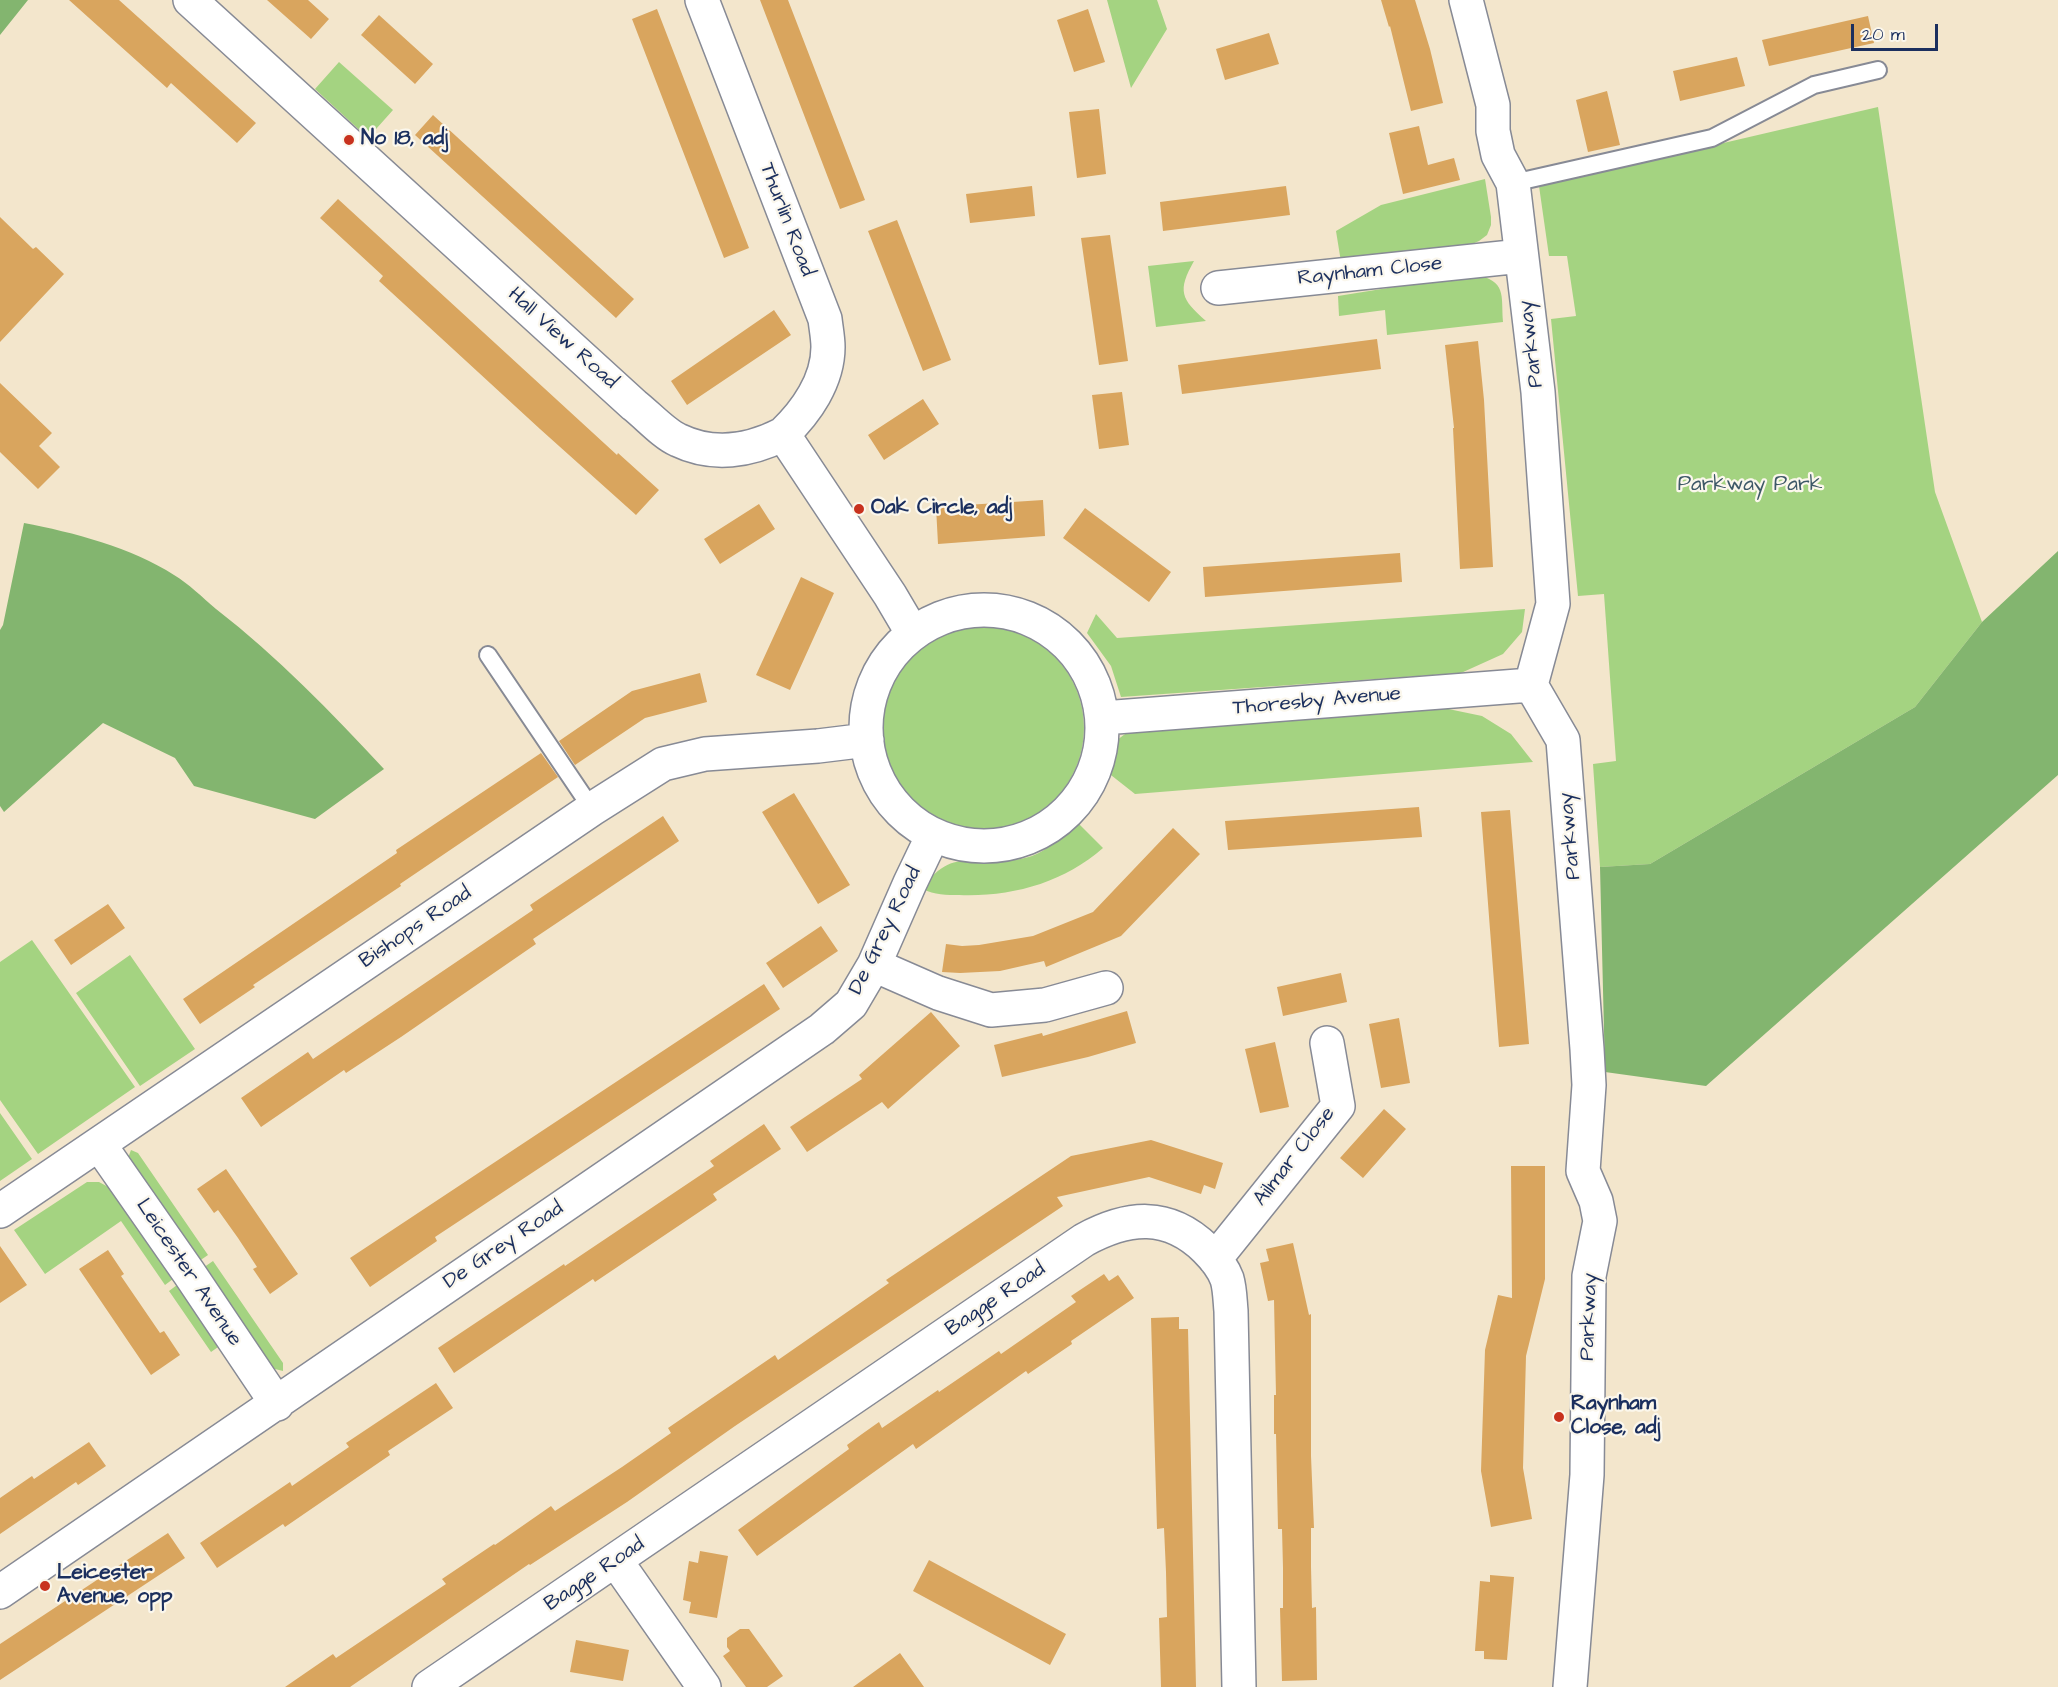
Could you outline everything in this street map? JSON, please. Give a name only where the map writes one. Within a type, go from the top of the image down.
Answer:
[{"type":"street","name":"Hall View Road","points":[[190,0],[634,405],[677,440],[703,448],[727,451],[764,443],[783,434]]},
{"type":"street","name":"Thurlin Road","points":[[702,0],[825,319],[828,348],[824,371],[814,397],[800,418],[783,434]]},
{"type":"street","name":"Parkway","points":[[1466,0],[1493,105],[1493,131],[1498,154],[1513,183],[1539,392],[1553,604],[1531,685],[1563,740],[1587,1049],[1588,1085],[1583,1171],[1596,1202],[1600,1221],[1589,1276],[1587,1475],[1570,1687]]},
{"type":"street","name":"Raynham Close","points":[[1218,288],[1521,256]]},
{"type":"street","points":[[783,434],[890,595],[913,634]]},
{"type":"street","points":[[978,610],[1001,611],[1023,616],[1043,625],[1062,638],[1078,655],[1090,674],[1098,695],[1103,717],[1100,751],[1090,783],[1077,802],[1041,835],[1000,846],[977,847],[954,843],[915,825],[887,796],[870,760],[866,719],[869,699],[886,662],[913,634],[934,621],[956,613],[978,610]]},
{"type":"street","name":"Thoresby Avenue","points":[[1103,717],[1531,685]]},
{"type":"street","name":"Bishops Road","points":[[0,1211],[592,809],[663,764],[705,754],[867,740]]},
{"type":"street","name":"De Grey Road","points":[[0,1592],[822,1029],[851,1004],[874,965],[933,835]]},
{"type":"street","points":[[874,965],[938,993],[991,1010],[1045,1005],[1106,988]]},
{"type":"street","name":"Ailmar Close","points":[[1215,1259],[1338,1106],[1327,1043]]},
{"type":"street","name":"Leicester Avenue","points":[[99,1144],[277,1404]]},
{"type":"street","name":"Bagge Road","points":[[429,1687],[1075,1246],[1105,1228],[1128,1222],[1150,1221],[1174,1226],[1197,1241],[1215,1259],[1227,1279],[1231,1311],[1239,1687]]},
{"type":"street","points":[[615,1561],[704,1687]]},
{"type":"lane","points":[[1513,183],[1712,138],[1814,85],[1878,70]]},
{"type":"lane","points":[[488,655],[592,809]]},
{"type":"green space","points":[[0,0],[28,0],[0,35]]},
{"type":"green space","points":[[1107,0],[1157,0],[1167,29],[1131,88]]},
{"type":"green space","points":[[339,62],[393,110],[368,138],[315,89]]},
{"type":"green space","name":"Parkway Park","points":[[1878,107],[1935,492],[1982,622],[1915,707],[1650,864],[1600,867],[1593,764],[1616,761],[1604,594],[1578,596],[1551,319],[1576,316],[1567,256],[1549,256],[1539,186]]},
{"type":"green space","points":[[1485,179],[1491,225],[1487,235],[1479,241],[1465,247],[1341,262],[1336,231],[1381,205]]},
{"type":"green space","points":[[1194,261],[1185,280],[1184,294],[1191,307],[1206,321],[1156,327],[1148,266]]},
{"type":"green space","points":[[1475,274],[1493,281],[1500,290],[1503,322],[1387,335],[1385,310],[1339,316],[1338,296]]},
{"type":"green space","points":[[24,523],[102,542],[158,565],[180,579],[282,666],[384,769],[315,819],[194,786],[175,758],[103,723],[4,812],[0,806],[0,630],[3,625]]},
{"type":"green space","points":[[2058,551],[2058,775],[1706,1086],[1605,1072],[1600,867],[1650,864],[1915,707],[1982,622]]},
{"type":"green space","points":[[1525,609],[1522,632],[1503,654],[1461,673],[1121,697],[1111,666],[1087,633],[1096,614],[1117,638]]},
{"type":"green space","points":[[982,626],[1002,628],[1030,638],[1047,649],[1061,663],[1076,689],[1082,708],[1084,728],[1082,748],[1072,776],[1061,793],[1047,807],[1021,822],[1002,828],[982,830],[962,828],[934,818],[917,807],[903,793],[888,767],[882,748],[880,728],[882,708],[892,680],[903,663],[917,649],[943,634],[962,628]]},
{"type":"green space","points":[[1434,706],[1482,716],[1511,734],[1533,762],[1135,794],[1102,768],[1114,743],[1137,727]]},
{"type":"green space","points":[[1077,822],[1103,848],[1088,860],[1054,879],[1017,890],[979,895],[950,895],[923,889],[934,874],[959,861],[1016,860],[1032,856],[1045,850]]},
{"type":"green space","points":[[32,940],[135,1087],[38,1154],[0,1100],[0,962]]},
{"type":"green space","points":[[130,955],[195,1049],[140,1086],[76,993]]},
{"type":"green space","points":[[0,1113],[32,1159],[0,1181]]},
{"type":"green space","points":[[131,1150],[138,1153],[208,1255],[192,1266],[128,1158]]},
{"type":"green space","points":[[87,1182],[99,1182],[112,1189],[181,1273],[165,1285],[121,1221],[45,1274],[14,1230]]},
{"type":"green space","points":[[213,1261],[283,1363],[283,1371],[267,1367],[197,1272]]},
{"type":"green space","points":[[185,1279],[228,1340],[211,1352],[169,1291]]},
{"type":"building","points":[[69,0],[119,0],[256,123],[237,143],[171,83],[167,88]]},
{"type":"building","points":[[267,0],[308,0],[329,19],[311,39]]},
{"type":"building","points":[[760,0],[788,0],[865,200],[840,209]]},
{"type":"building","points":[[1381,0],[1415,0],[1443,103],[1411,111],[1390,26]]},
{"type":"building","points":[[657,9],[749,248],[724,258],[632,19]]},
{"type":"building","points":[[1088,9],[1105,62],[1074,72],[1057,20]]},
{"type":"building","points":[[379,15],[433,64],[415,84],[361,35]]},
{"type":"building","points":[[1868,16],[1874,43],[1769,66],[1762,40]]},
{"type":"building","points":[[1269,33],[1279,64],[1225,80],[1216,49]]},
{"type":"building","points":[[1737,57],[1745,86],[1680,101],[1673,71]]},
{"type":"building","points":[[1607,91],[1620,145],[1588,152],[1576,100]]},
{"type":"building","points":[[1099,109],[1106,174],[1077,178],[1069,112]]},
{"type":"building","points":[[433,115],[634,299],[616,318],[415,135]]},
{"type":"building","points":[[1419,126],[1428,165],[1454,158],[1460,180],[1403,194],[1389,133]]},
{"type":"building","points":[[1032,186],[1035,216],[970,223],[966,194]]},
{"type":"building","points":[[1286,186],[1290,215],[1163,231],[1160,202]]},
{"type":"building","points":[[338,199],[617,455],[618,453],[659,490],[636,515],[379,281],[383,276],[320,218]]},
{"type":"building","points":[[0,217],[33,249],[36,247],[64,274],[0,342]]},
{"type":"building","points":[[897,220],[951,360],[923,371],[868,231]]},
{"type":"building","points":[[1110,235],[1128,361],[1099,365],[1081,238]]},
{"type":"building","points":[[774,310],[791,335],[687,405],[671,381]]},
{"type":"building","points":[[1377,339],[1381,369],[1182,394],[1178,365]]},
{"type":"building","points":[[1478,341],[1484,400],[1493,567],[1460,569],[1454,428],[1445,345]]},
{"type":"building","points":[[0,383],[52,433],[39,446],[60,467],[38,489],[0,452]]},
{"type":"building","points":[[1122,392],[1129,445],[1099,449],[1092,395]]},
{"type":"building","points":[[923,399],[939,424],[884,460],[868,435]]},
{"type":"building","points":[[1043,500],[1045,536],[938,544],[936,507]]},
{"type":"building","points":[[759,504],[775,529],[720,564],[704,539]]},
{"type":"building","points":[[1085,508],[1171,572],[1149,602],[1063,538]]},
{"type":"building","points":[[1400,553],[1402,582],[1205,597],[1203,567]]},
{"type":"building","points":[[801,577],[834,593],[790,690],[756,675]]},
{"type":"building","points":[[700,673],[707,702],[645,718],[575,765],[559,741],[632,691]]},
{"type":"building","points":[[541,753],[558,777],[253,985],[255,987],[200,1024],[183,999],[397,853],[396,850]]},
{"type":"building","points":[[794,793],[850,885],[818,904],[762,812]]},
{"type":"building","points":[[1419,807],[1422,837],[1228,850],[1225,821]]},
{"type":"building","points":[[1510,810],[1529,1044],[1499,1047],[1481,812]]},
{"type":"building","points":[[663,816],[679,841],[533,939],[536,944],[401,1037],[346,1073],[344,1070],[261,1127],[241,1098],[308,1052],[313,1059],[533,910],[530,905]]},
{"type":"building","points":[[1173,828],[1200,854],[1121,936],[1046,967],[1044,961],[1000,971],[942,972],[946,944],[979,945],[1033,936],[1093,912]]},
{"type":"building","points":[[108,904],[125,928],[71,965],[54,940]]},
{"type":"building","points":[[821,926],[838,951],[783,988],[766,963]]},
{"type":"building","points":[[1341,973],[1347,1002],[1283,1016],[1277,987]]},
{"type":"building","points":[[764,984],[780,1009],[435,1237],[437,1241],[370,1287],[350,1258]]},
{"type":"building","points":[[1127,1011],[1136,1043],[1002,1077],[994,1045],[1042,1033],[1043,1036]]},
{"type":"building","points":[[931,1012],[960,1046],[888,1109],[882,1102],[807,1152],[790,1127],[862,1079],[859,1075]]},
{"type":"building","points":[[1399,1018],[1410,1083],[1381,1088],[1369,1024]]},
{"type":"building","points":[[1275,1042],[1289,1107],[1260,1113],[1245,1049]]},
{"type":"building","points":[[1384,1109],[1406,1129],[1363,1178],[1340,1158]]},
{"type":"building","points":[[764,1124],[781,1149],[713,1194],[717,1200],[595,1282],[593,1279],[454,1373],[438,1348],[714,1166],[710,1161]]},
{"type":"building","points":[[1151,1140],[1223,1163],[1215,1189],[1204,1185],[1201,1194],[1149,1177],[1057,1197],[1063,1206],[735,1426],[627,1502],[529,1564],[350,1687],[285,1687],[333,1654],[336,1658],[446,1584],[442,1579],[551,1506],[555,1511],[622,1467],[671,1433],[668,1428],[775,1355],[778,1360],[889,1283],[886,1280],[1071,1156]]},
{"type":"building","points":[[1511,1166],[1545,1166],[1545,1279],[1526,1356],[1523,1468],[1532,1519],[1491,1527],[1481,1471],[1485,1350],[1498,1295],[1512,1298]]},
{"type":"building","points":[[226,1169],[298,1274],[270,1294],[253,1269],[257,1267],[238,1238],[218,1210],[214,1213],[197,1189]]},
{"type":"building","points":[[1293,1243],[1309,1315],[1311,1314],[1311,1456],[1314,1528],[1311,1528],[1311,1567],[1312,1608],[1316,1607],[1317,1680],[1282,1681],[1280,1608],[1283,1608],[1283,1568],[1282,1529],[1278,1529],[1276,1434],[1274,1434],[1274,1395],[1276,1395],[1274,1300],[1268,1301],[1260,1263],[1269,1261],[1266,1249]]},
{"type":"building","points":[[0,1246],[27,1285],[0,1303]]},
{"type":"building","points":[[108,1250],[124,1274],[121,1276],[160,1333],[164,1331],[180,1355],[151,1375],[79,1269]]},
{"type":"building","points":[[1104,1274],[1109,1281],[1118,1275],[1134,1298],[1071,1341],[1072,1344],[1028,1374],[1026,1371],[916,1449],[913,1444],[757,1556],[738,1530],[849,1449],[847,1445],[879,1422],[882,1428],[999,1351],[1001,1354],[1076,1302],[1071,1296]]},
{"type":"building","points":[[1179,1317],[1179,1329],[1188,1329],[1196,1687],[1161,1687],[1159,1618],[1167,1617],[1166,1572],[1164,1528],[1157,1529],[1151,1318]]},
{"type":"building","points":[[436,1383],[453,1408],[388,1451],[390,1455],[285,1527],[283,1524],[217,1568],[200,1543],[290,1482],[292,1486],[349,1447],[346,1443]]},
{"type":"building","points":[[89,1442],[106,1466],[78,1485],[76,1482],[0,1534],[0,1498],[32,1476],[34,1479]]},
{"type":"building","points":[[168,1533],[185,1558],[0,1680],[0,1644]]},
{"type":"building","points":[[700,1551],[728,1556],[717,1618],[689,1613],[691,1602],[683,1600],[689,1561],[698,1563]]},
{"type":"building","points":[[929,1560],[1066,1634],[1050,1665],[913,1591]]},
{"type":"building","points":[[1490,1575],[1514,1577],[1507,1660],[1484,1659],[1484,1651],[1475,1651],[1480,1581],[1490,1582]]},
{"type":"building","points":[[740,1629],[749,1629],[783,1676],[767,1687],[746,1687],[723,1656],[730,1651],[727,1647],[727,1638]]},
{"type":"building","points":[[576,1640],[629,1650],[623,1681],[570,1672]]},
{"type":"building","points":[[900,1653],[924,1687],[853,1687]]},
{"type":"place","name":"No 18, adj","points":[[349,140]]},
{"type":"place","name":"Oak Circle, adj","points":[[859,509]]},
{"type":"place","name":"Raynham Close, adj","points":[[1559,1417]]},
{"type":"place","name":"Leicester Avenue, opp","points":[[45,1586]]}]
